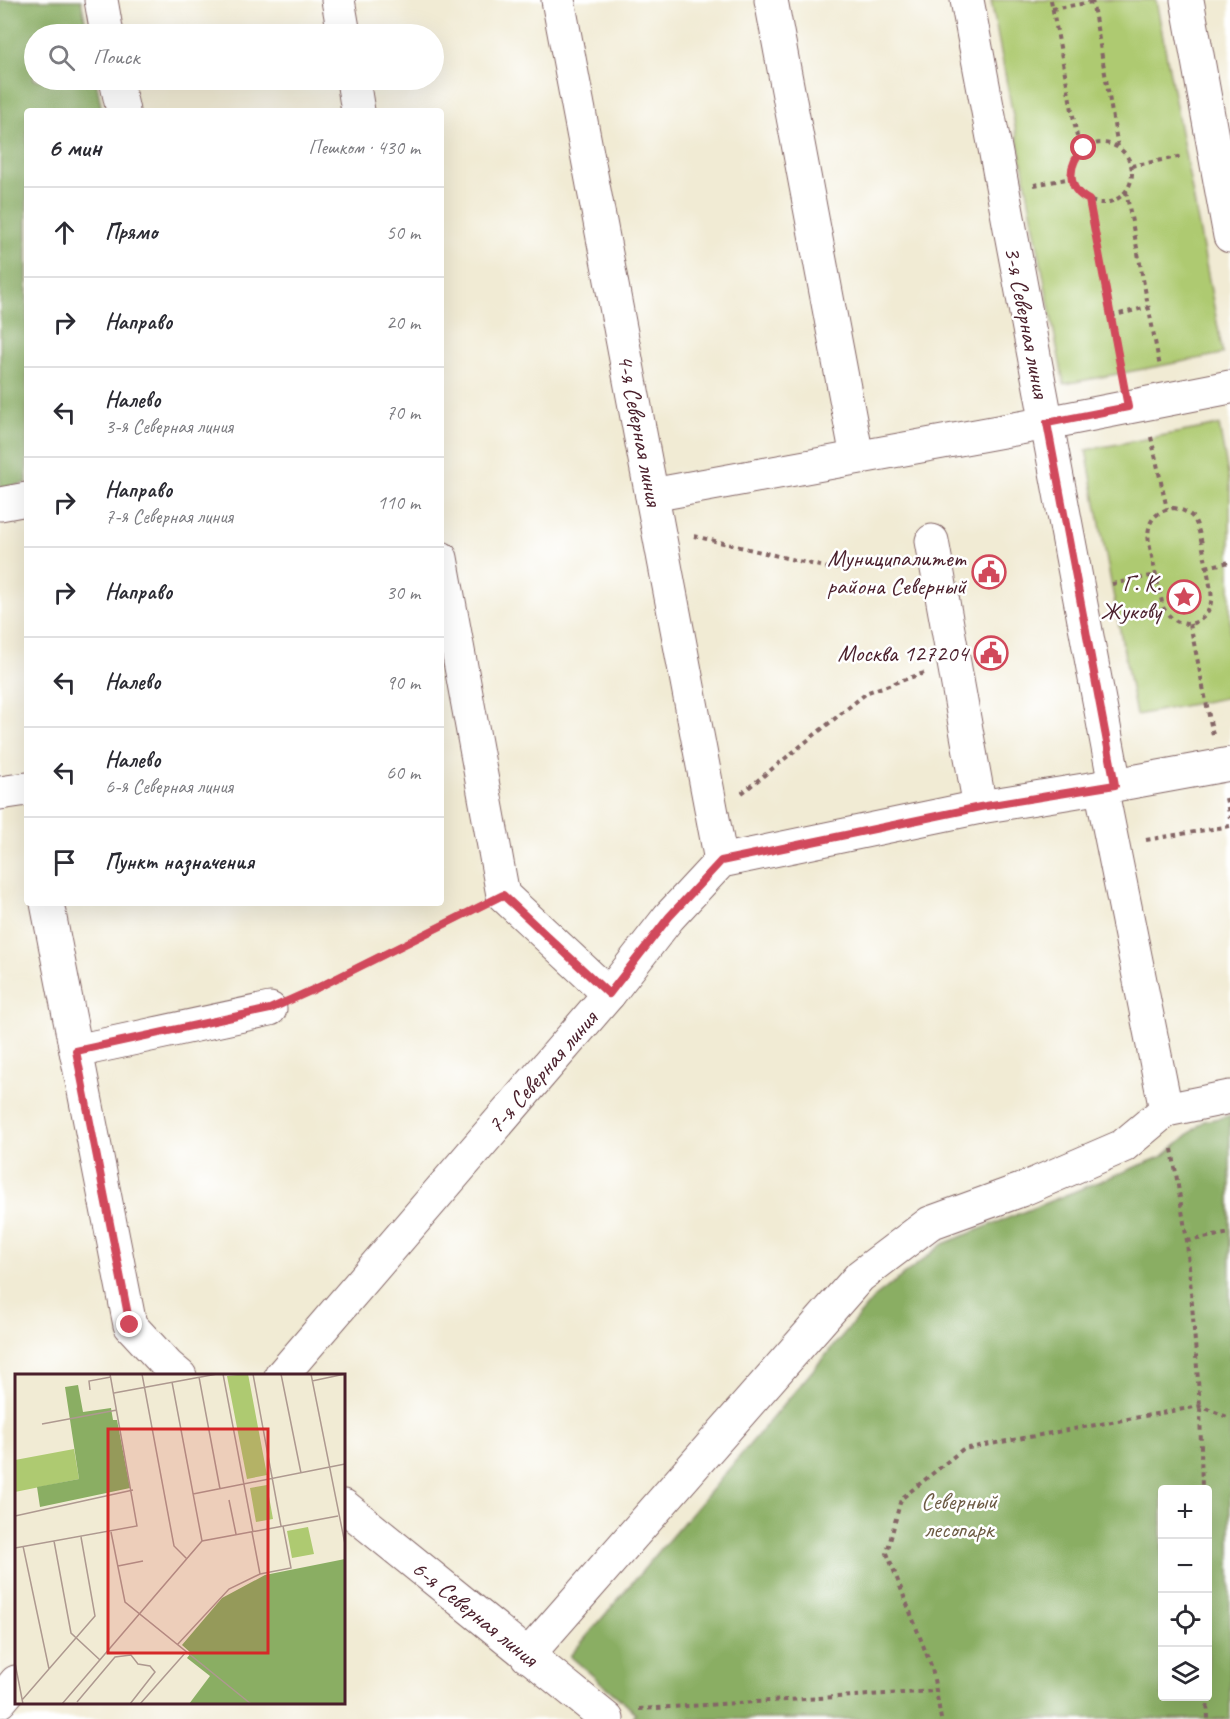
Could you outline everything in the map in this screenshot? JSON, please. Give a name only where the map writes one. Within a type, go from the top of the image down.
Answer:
[{"type":"street","points":[[100,0],[105,24]]},
{"type":"street","points":[[338,0],[342,24]]},
{"type":"street","name":"4-я Северная линия","points":[[558,0],[721,861]]},
{"type":"street","points":[[771,0],[857,457]]},
{"type":"street","name":"3-я Северная линия","points":[[967,0],[1079,591],[1108,786],[1113,846],[1166,1110]]},
{"type":"street","points":[[1187,0],[1230,236]]},
{"type":"street","points":[[118,90],[122,108]]},
{"type":"street","points":[[354,90],[357,108]]},
{"type":"street","points":[[652,495],[1230,387]]},
{"type":"street","points":[[0,504],[24,500]]},
{"type":"street","points":[[934,549],[980,807]]},
{"type":"street","points":[[444,574],[503,895],[609,994]]},
{"type":"street","points":[[721,861],[980,807],[1225,765]]},
{"type":"street","name":"7-я Северная линия","points":[[283,1374],[609,994],[669,917],[721,861]]},
{"type":"street","points":[[48,906],[130,1325],[178,1374]]},
{"type":"street","points":[[76,1051],[270,1009]]},
{"type":"street","points":[[527,1656],[860,1276],[930,1223],[1021,1190],[1124,1146],[1166,1110],[1230,1097]]},
{"type":"street","name":"6-я Северная линия","points":[[345,1507],[598,1716]]},
{"type":"street","points":[[0,1701],[15,1683]]},
{"type":"path","points":[[1051,0],[1080,152]]},
{"type":"path","points":[[1052,9],[1092,1],[1118,148]]},
{"type":"path","points":[[1097,143],[1105,143],[1118,148],[1126,155],[1131,166],[1132,179],[1126,191],[1117,199],[1101,203],[1089,200],[1080,194],[1072,182],[1072,167],[1080,152],[1097,143]]},
{"type":"path","points":[[1131,166],[1215,151]]},
{"type":"path","points":[[1126,191],[1148,307],[1146,403]]},
{"type":"path","points":[[1089,200],[1110,316],[1146,403],[1167,509]]},
{"type":"path","points":[[1110,316],[1148,307]]},
{"type":"path","points":[[1167,509],[1181,509],[1194,519],[1198,526],[1206,567],[1213,599],[1211,607],[1202,619],[1191,624],[1172,620],[1163,607],[1148,535],[1152,519],[1158,513],[1167,509]]},
{"type":"path","points":[[658,528],[828,568],[934,549]]},
{"type":"path","points":[[1206,567],[1230,562]]},
{"type":"path","points":[[1079,591],[1156,575]]},
{"type":"path","points":[[1191,624],[1225,765]]},
{"type":"path","points":[[713,816],[868,692],[954,663]]},
{"type":"path","points":[[1113,846],[1230,826]]},
{"type":"path","points":[[270,1009],[503,895]]},
{"type":"path","points":[[1166,1110],[1187,1241],[1200,1406],[1202,1485]]},
{"type":"path","points":[[1187,1241],[1230,1233]]},
{"type":"path","points":[[941,1719],[932,1668],[887,1553],[901,1499],[963,1449],[1200,1406],[1230,1418]]},
{"type":"path","points":[[598,1716],[936,1691]]},
{"type":"path","points":[[1207,1701],[1208,1719]]},
{"type":"green space","points":[[0,0],[81,0],[86,24],[24,24],[24,90],[98,90],[101,108],[24,108],[24,484],[0,489]]},
{"type":"green space","points":[[991,0],[1156,0],[1223,354],[1064,384]]},
{"type":"green space","points":[[1219,425],[1230,485],[1230,697],[1136,715],[1086,450]]},
{"type":"green space","name":"Северный лесопарк","points":[[1230,1116],[1230,1719],[632,1719],[636,1713],[570,1656],[875,1297],[943,1244],[1163,1156],[1204,1121]]},
{"type":"place","name":"Муниципалитет района Северный","points":[[989,572]]},
{"type":"place","name":"Г. К. Жукову","points":[[1184,597]]},
{"type":"place","name":"Москва 127204","points":[[991,653]]},
{"type":"route","points":[[130,1325],[76,1051],[270,1009],[503,895],[609,994],[669,917],[721,861],[980,807],[1115,785],[1047,423],[1128,407],[1089,200],[1075,189],[1072,182],[1074,160],[1084,148]]}]
